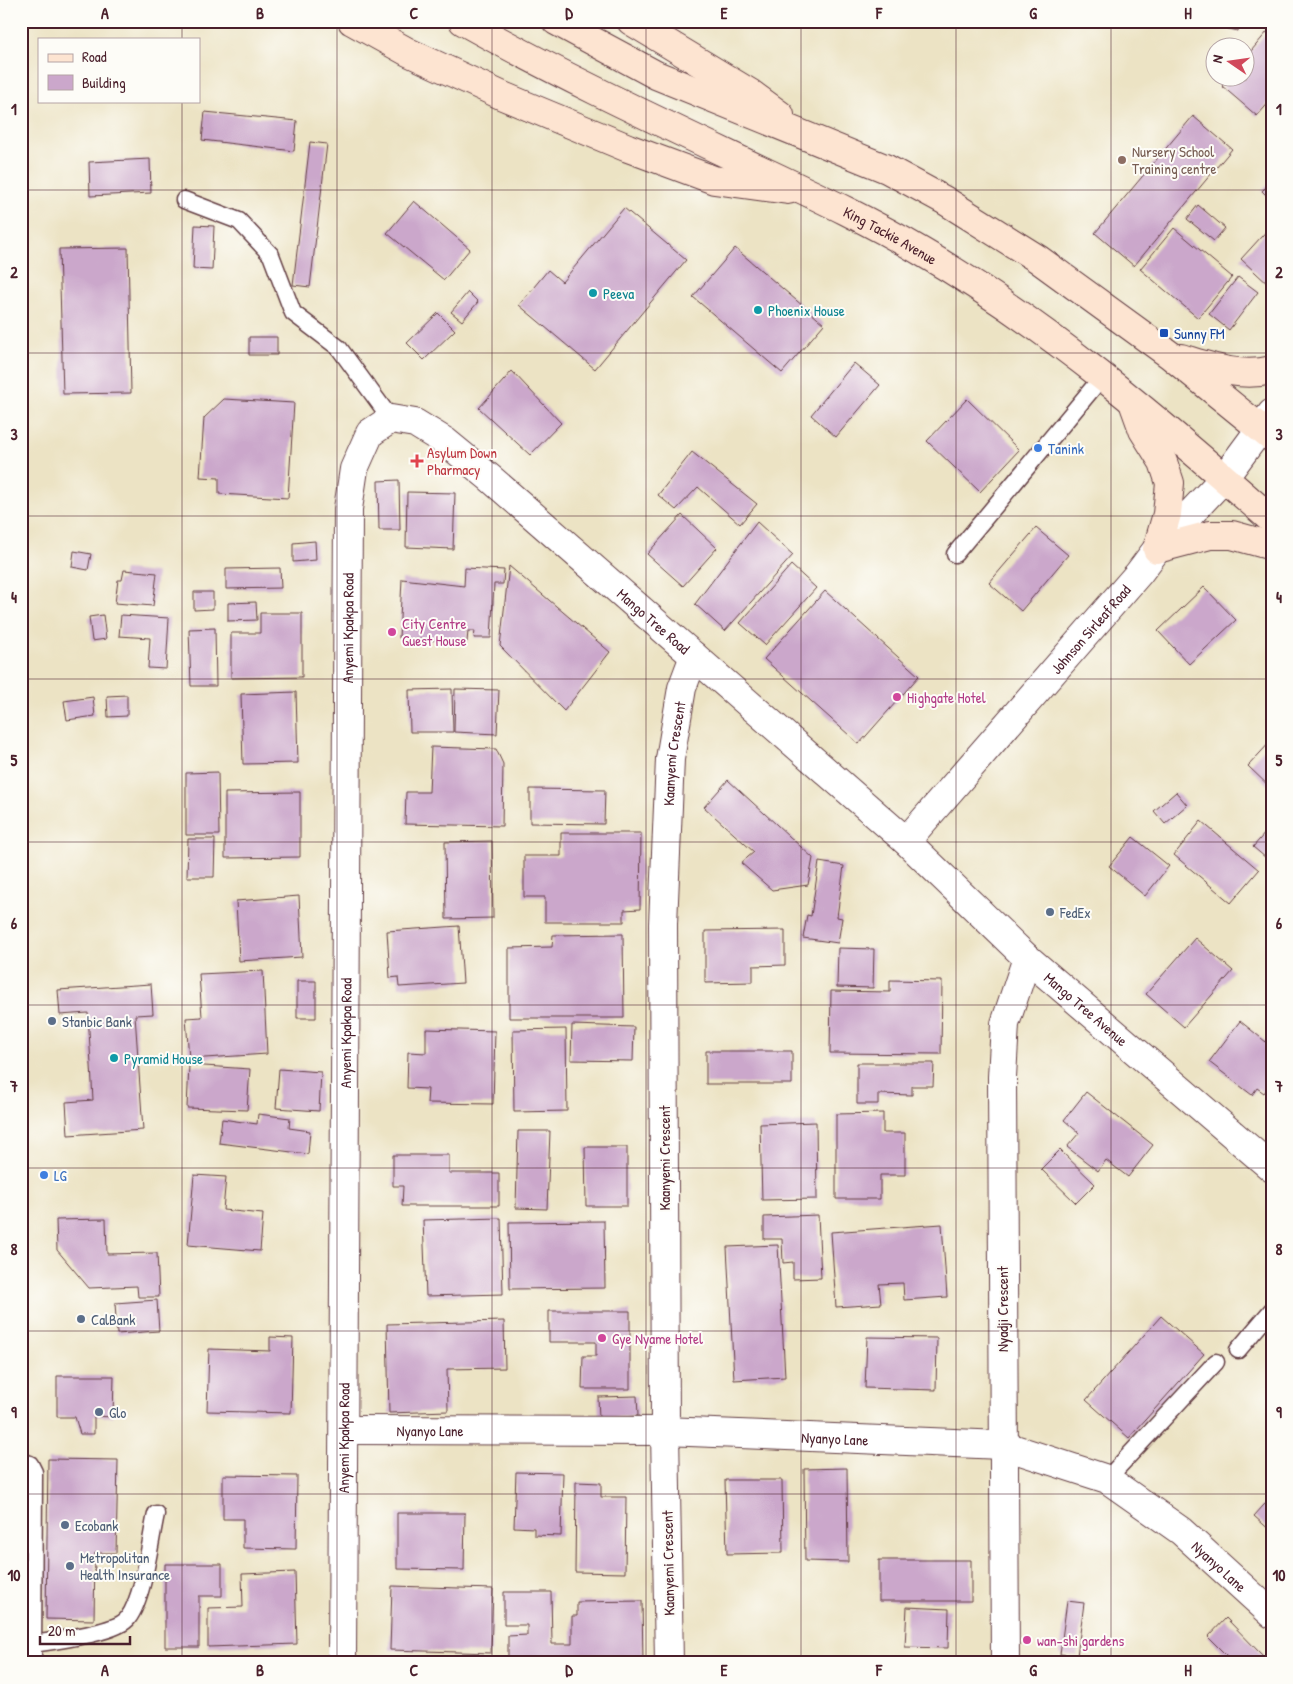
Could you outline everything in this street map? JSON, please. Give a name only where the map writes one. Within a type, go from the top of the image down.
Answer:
[{"type":"main road","points":[[352,21],[408,52],[502,96],[714,180],[748,186],[808,192]]},
{"type":"main road","name":"King Tackie Avenue","points":[[463,21],[581,84],[808,192],[922,251],[1013,311],[1131,399],[1272,520]]},
{"type":"main road","points":[[556,21],[656,75],[813,140],[887,168],[944,200],[1038,260],[1268,426]]},
{"type":"main road","points":[[631,21],[750,93],[813,140]]},
{"type":"main road","points":[[1170,355],[1242,373],[1258,373],[1272,370]]},
{"type":"main road","points":[[1131,399],[1144,430],[1163,462],[1170,483],[1167,514],[1157,548]]},
{"type":"main road","points":[[1157,548],[1210,535],[1232,535],[1272,546]]},
{"type":"street","name":"Mango Tree Road","points":[[391,420],[415,424],[446,442],[906,841]]},
{"type":"street","name":"Anyemi Kpakpa Road","points":[[342,1663],[345,1430],[348,510],[354,469],[370,434],[391,420]]},
{"type":"street","name":"Johnson Sirleaf Road","points":[[906,841],[1139,573],[1157,548],[1224,478],[1268,426]]},
{"type":"street","name":"Kaanyemi Crescent","points":[[669,1663],[665,1431],[662,924],[670,759],[682,688],[694,656]]},
{"type":"street","name":"Mango Tree Avenue","points":[[906,841],[1027,958],[1272,1168]]},
{"type":"street","name":"Nyadji Crescent","points":[[1005,1663],[1002,1445],[1002,1077],[1005,1024],[1027,958]]},
{"type":"street","name":"Nyanyo Lane","points":[[345,1430],[665,1431],[1002,1445],[1107,1479],[1181,1531],[1272,1614]]},
{"type":"lane","points":[[184,200],[239,221],[271,255],[293,313],[340,348],[391,420]]},
{"type":"lane","points":[[955,554],[1102,377]]},
{"type":"lane","points":[[1238,1350],[1272,1310]]},
{"type":"lane","points":[[1107,1479],[1216,1362]]},
{"type":"lane","points":[[21,1461],[30,1464],[34,1472],[27,1645],[33,1663]]},
{"type":"lane","points":[[27,1645],[113,1629],[128,1619],[139,1594],[156,1514]]},
{"type":"building","points":[[1194,21],[1240,21],[1238,31]]},
{"type":"building","points":[[1272,26],[1272,99],[1257,116],[1224,88],[1256,88],[1256,45]]},
{"type":"building","points":[[205,112],[297,121],[294,151],[202,140]]},
{"type":"building","points":[[1193,116],[1232,149],[1134,266],[1095,233]]},
{"type":"building","points":[[310,142],[327,144],[310,287],[293,285]]},
{"type":"building","points":[[150,159],[151,193],[90,196],[89,162]]},
{"type":"building","points":[[1272,181],[1272,201],[1262,191]]},
{"type":"building","points":[[414,201],[470,249],[444,280],[387,233]]},
{"type":"building","points":[[1198,205],[1225,228],[1214,241],[1187,219]]},
{"type":"building","name":"Peeva","points":[[624,208],[686,260],[595,369],[519,305],[548,270],[562,282]]},
{"type":"building","points":[[195,225],[214,226],[212,270],[193,269]]},
{"type":"building","points":[[1272,225],[1272,285],[1270,286],[1241,259]]},
{"type":"building","points":[[1174,228],[1232,277],[1198,318],[1140,269]]},
{"type":"building","points":[[128,248],[131,393],[63,394],[59,249]]},
{"type":"building","name":"Phoenix House","points":[[735,248],[824,324],[782,373],[693,297]]},
{"type":"building","points":[[1238,277],[1258,292],[1229,330],[1209,314]]},
{"type":"building","points":[[468,292],[478,302],[462,321],[451,312]]},
{"type":"building","points":[[438,313],[455,330],[424,360],[407,343]]},
{"type":"building","points":[[249,337],[277,337],[277,355],[249,355]]},
{"type":"building","points":[[854,363],[880,385],[836,437],[811,415]]},
{"type":"building","points":[[512,371],[561,423],[530,455],[479,408]]},
{"type":"building","points":[[224,399],[294,403],[288,498],[219,494],[219,478],[200,477],[204,418]]},
{"type":"building","points":[[967,399],[1019,450],[980,492],[927,441]]},
{"type":"building","points":[[692,452],[757,504],[740,524],[698,487],[676,510],[658,495]]},
{"type":"building","points":[[399,480],[400,530],[379,530],[378,481]]},
{"type":"building","points":[[407,492],[455,493],[453,549],[406,547]]},
{"type":"building","points":[[682,515],[717,548],[683,586],[647,554]]},
{"type":"building","points":[[757,522],[793,555],[725,631],[695,604]]},
{"type":"building","points":[[1036,528],[1068,555],[1021,611],[989,583]]},
{"type":"building","points":[[315,541],[316,560],[293,562],[293,543]]},
{"type":"building","points":[[74,551],[91,554],[88,570],[72,567]]},
{"type":"building","points":[[791,565],[816,588],[765,645],[740,623]]},
{"type":"building","points":[[509,566],[610,652],[564,711],[500,646]]},
{"type":"building","points":[[280,568],[281,588],[226,589],[226,569]]},
{"type":"building","points":[[465,568],[504,570],[503,584],[494,584],[491,638],[474,638],[475,631],[468,631],[467,642],[399,638],[402,579],[464,586]]},
{"type":"building","points":[[124,570],[157,573],[153,606],[115,603],[118,580],[122,580]]},
{"type":"building","points":[[1204,587],[1236,620],[1189,664],[1158,631]]},
{"type":"building","points":[[825,591],[919,676],[859,744],[764,659]]},
{"type":"building","points":[[194,592],[213,592],[213,609],[194,610]]},
{"type":"building","points":[[256,602],[257,620],[228,621],[228,603]]},
{"type":"building","points":[[260,613],[302,613],[302,677],[231,678],[231,633],[260,633]]},
{"type":"building","points":[[103,615],[106,639],[92,641],[89,617]]},
{"type":"building","points":[[121,615],[169,618],[166,669],[148,668],[150,638],[119,636]]},
{"type":"building","points":[[215,628],[216,686],[191,686],[189,629]]},
{"type":"building","points":[[452,689],[453,732],[410,732],[409,690]]},
{"type":"building","points":[[455,689],[499,690],[497,734],[454,732]]},
{"type":"building","points":[[296,692],[298,763],[243,764],[241,694]]},
{"type":"building","points":[[127,695],[127,716],[108,717],[107,696]]},
{"type":"building","points":[[93,697],[95,716],[67,720],[64,701]]},
{"type":"building","points":[[1272,740],[1272,789],[1248,766]]},
{"type":"building","points":[[431,747],[496,749],[503,764],[502,826],[405,824],[406,792],[429,792]]},
{"type":"building","points":[[218,772],[219,835],[186,835],[186,773]]},
{"type":"building","points":[[728,780],[813,858],[808,885],[772,890],[741,863],[754,852],[704,807]]},
{"type":"building","points":[[530,789],[605,790],[604,824],[530,823]]},
{"type":"building","points":[[300,792],[300,857],[225,858],[225,793]]},
{"type":"building","points":[[1176,792],[1187,805],[1165,824],[1154,811]]},
{"type":"building","points":[[1201,821],[1259,870],[1231,903],[1174,855]]},
{"type":"building","points":[[1272,825],[1272,863],[1253,847]]},
{"type":"building","points":[[561,833],[641,833],[640,909],[624,910],[624,922],[545,922],[545,897],[524,897],[524,856],[561,856]]},
{"type":"building","points":[[1133,837],[1169,866],[1145,896],[1109,866]]},
{"type":"building","points":[[188,839],[215,839],[214,877],[187,877]]},
{"type":"building","points":[[492,841],[493,918],[446,919],[445,842]]},
{"type":"building","points":[[819,862],[844,866],[837,917],[842,918],[838,943],[803,938],[807,915],[811,916]]},
{"type":"building","points":[[299,896],[302,957],[239,961],[236,901]]},
{"type":"building","points":[[459,926],[463,983],[399,987],[398,977],[390,978],[387,931]]},
{"type":"building","points":[[785,930],[785,965],[753,966],[753,982],[705,983],[705,931]]},
{"type":"building","points":[[623,934],[624,1018],[509,1018],[509,948],[552,947],[553,935]]},
{"type":"building","points":[[1195,938],[1233,971],[1184,1027],[1146,994]]},
{"type":"building","points":[[838,948],[874,949],[873,988],[837,987]]},
{"type":"building","points":[[263,971],[267,1054],[189,1059],[186,1018],[202,1017],[199,974]]},
{"type":"building","points":[[890,980],[942,981],[941,1054],[830,1053],[831,991],[890,992]]},
{"type":"building","points":[[297,981],[316,981],[316,1018],[297,1018]]},
{"type":"building","name":"Pyramid House","points":[[151,984],[153,1014],[135,1015],[143,1130],[68,1135],[66,1102],[93,1100],[88,1013],[60,1015],[58,990]]},
{"type":"building","points":[[1240,1021],[1266,1042],[1272,1034],[1272,1083],[1264,1093],[1257,1088],[1252,1095],[1209,1062]]},
{"type":"building","points":[[572,1025],[634,1027],[633,1061],[571,1060]]},
{"type":"building","points":[[426,1029],[495,1031],[493,1104],[427,1103],[428,1089],[407,1088],[408,1052],[426,1053]]},
{"type":"building","points":[[566,1029],[567,1111],[514,1112],[513,1030]]},
{"type":"building","points":[[706,1051],[792,1051],[792,1084],[706,1084]]},
{"type":"building","points":[[857,1063],[934,1063],[933,1086],[912,1086],[912,1095],[878,1094],[878,1104],[857,1104]]},
{"type":"building","points":[[189,1065],[250,1069],[247,1110],[187,1108]]},
{"type":"building","points":[[279,1069],[321,1072],[319,1111],[276,1108]]},
{"type":"building","points":[[1086,1092],[1153,1145],[1128,1177],[1106,1160],[1098,1171],[1067,1147],[1079,1133],[1064,1120]]},
{"type":"building","points":[[883,1113],[883,1133],[905,1133],[905,1175],[880,1175],[880,1199],[836,1199],[836,1114]]},
{"type":"building","points":[[258,1114],[290,1118],[289,1128],[310,1131],[308,1154],[219,1143],[222,1119],[257,1124]]},
{"type":"building","points":[[816,1122],[817,1199],[762,1200],[760,1124]]},
{"type":"building","points":[[518,1131],[550,1131],[547,1209],[516,1208]]},
{"type":"building","points":[[585,1147],[627,1147],[627,1206],[586,1206]]},
{"type":"building","points":[[1060,1150],[1095,1184],[1076,1203],[1041,1169]]},
{"type":"building","points":[[393,1155],[449,1155],[449,1173],[499,1173],[499,1206],[402,1206],[403,1186],[393,1186]]},
{"type":"building","points":[[194,1175],[226,1177],[223,1210],[263,1214],[260,1251],[188,1245]]},
{"type":"building","points":[[818,1215],[821,1278],[793,1279],[793,1262],[783,1263],[782,1239],[764,1239],[764,1217]]},
{"type":"building","points":[[501,1218],[503,1294],[426,1296],[423,1220]]},
{"type":"building","points":[[106,1219],[107,1254],[157,1253],[159,1297],[138,1297],[137,1286],[89,1288],[57,1250],[56,1220]]},
{"type":"building","points":[[604,1221],[605,1288],[510,1289],[509,1222]]},
{"type":"building","points":[[942,1224],[947,1297],[904,1300],[903,1283],[879,1284],[881,1304],[836,1307],[831,1232]]},
{"type":"building","points":[[778,1245],[785,1377],[734,1380],[727,1247]]},
{"type":"building","points":[[157,1300],[159,1331],[117,1334],[115,1303]]},
{"type":"building","points":[[549,1311],[630,1311],[630,1389],[582,1389],[583,1356],[596,1356],[596,1342],[549,1342]]},
{"type":"building","points":[[1161,1316],[1204,1354],[1129,1438],[1086,1400]]},
{"type":"building","points":[[504,1321],[505,1368],[447,1369],[448,1411],[389,1413],[387,1324]]},
{"type":"building","points":[[270,1337],[293,1338],[291,1413],[207,1411],[209,1349],[270,1351]]},
{"type":"building","points":[[867,1337],[937,1338],[936,1390],[865,1388]]},
{"type":"building","points":[[57,1376],[114,1376],[113,1417],[94,1416],[94,1434],[80,1434],[75,1417],[57,1417]]},
{"type":"building","points":[[637,1396],[638,1416],[599,1418],[598,1397]]},
{"type":"building","points":[[48,1459],[118,1460],[116,1553],[95,1553],[94,1620],[46,1619]]},
{"type":"building","points":[[847,1468],[848,1562],[805,1561],[804,1469]]},
{"type":"building","points":[[516,1472],[563,1473],[561,1536],[534,1535],[534,1528],[514,1527]]},
{"type":"building","points":[[223,1475],[297,1476],[296,1549],[243,1548],[243,1519],[223,1519]]},
{"type":"building","points":[[725,1480],[782,1480],[783,1553],[727,1554]]},
{"type":"building","points":[[576,1482],[601,1483],[601,1497],[626,1497],[625,1573],[575,1572]]},
{"type":"building","points":[[1272,1496],[1272,1532],[1254,1516]]},
{"type":"building","points":[[397,1513],[465,1513],[464,1570],[397,1569]]},
{"type":"building","points":[[879,1560],[971,1560],[971,1601],[879,1601]]},
{"type":"building","points":[[165,1564],[222,1564],[222,1596],[199,1596],[199,1647],[165,1647]]},
{"type":"building","points":[[295,1572],[297,1644],[208,1647],[208,1608],[243,1607],[242,1574]]},
{"type":"building","points":[[392,1586],[493,1589],[491,1653],[390,1650]]},
{"type":"building","points":[[504,1592],[551,1592],[552,1644],[572,1644],[572,1616],[577,1616],[577,1602],[642,1601],[643,1663],[508,1663],[508,1636],[527,1635],[527,1625],[504,1625]]},
{"type":"building","points":[[1067,1601],[1084,1603],[1077,1656],[1060,1654]]},
{"type":"building","points":[[907,1607],[949,1609],[948,1648],[905,1647]]},
{"type":"building","points":[[1226,1618],[1263,1656],[1256,1663],[1234,1663],[1208,1637]]},
{"type":"building","points":[[178,1658],[227,1659],[227,1663],[178,1663]]},
{"type":"building","points":[[73,1661],[100,1661],[100,1663],[73,1663]]},
{"type":"place","name":"Nursery School Training centre","points":[[1122,160]]},
{"type":"place","name":"Peeva","points":[[593,293]]},
{"type":"place","name":"Phoenix House","points":[[758,310]]},
{"type":"place","name":"Sunny FM","points":[[1164,333]]},
{"type":"place","name":"Tanink","points":[[1038,448]]},
{"type":"place","name":"Asylum Down Pharmacy","points":[[417,461]]},
{"type":"place","name":"City Centre Guest House","points":[[392,632]]},
{"type":"place","name":"Highgate Hotel","points":[[897,697]]},
{"type":"place","name":"FedEx","points":[[1050,912]]},
{"type":"place","name":"Stanbic Bank","points":[[52,1021]]},
{"type":"place","name":"Pyramid House","points":[[114,1058]]},
{"type":"place","name":"LG","points":[[44,1175]]},
{"type":"place","name":"CalBank","points":[[81,1319]]},
{"type":"place","name":"Gye Nyame Hotel","points":[[602,1338]]},
{"type":"place","name":"Glo","points":[[99,1412]]},
{"type":"place","name":"Ecobank","points":[[65,1525]]},
{"type":"place","name":"Metropolitan Health Insurance","points":[[70,1566]]},
{"type":"place","name":"wan-shi gardens","points":[[1027,1640]]}]
